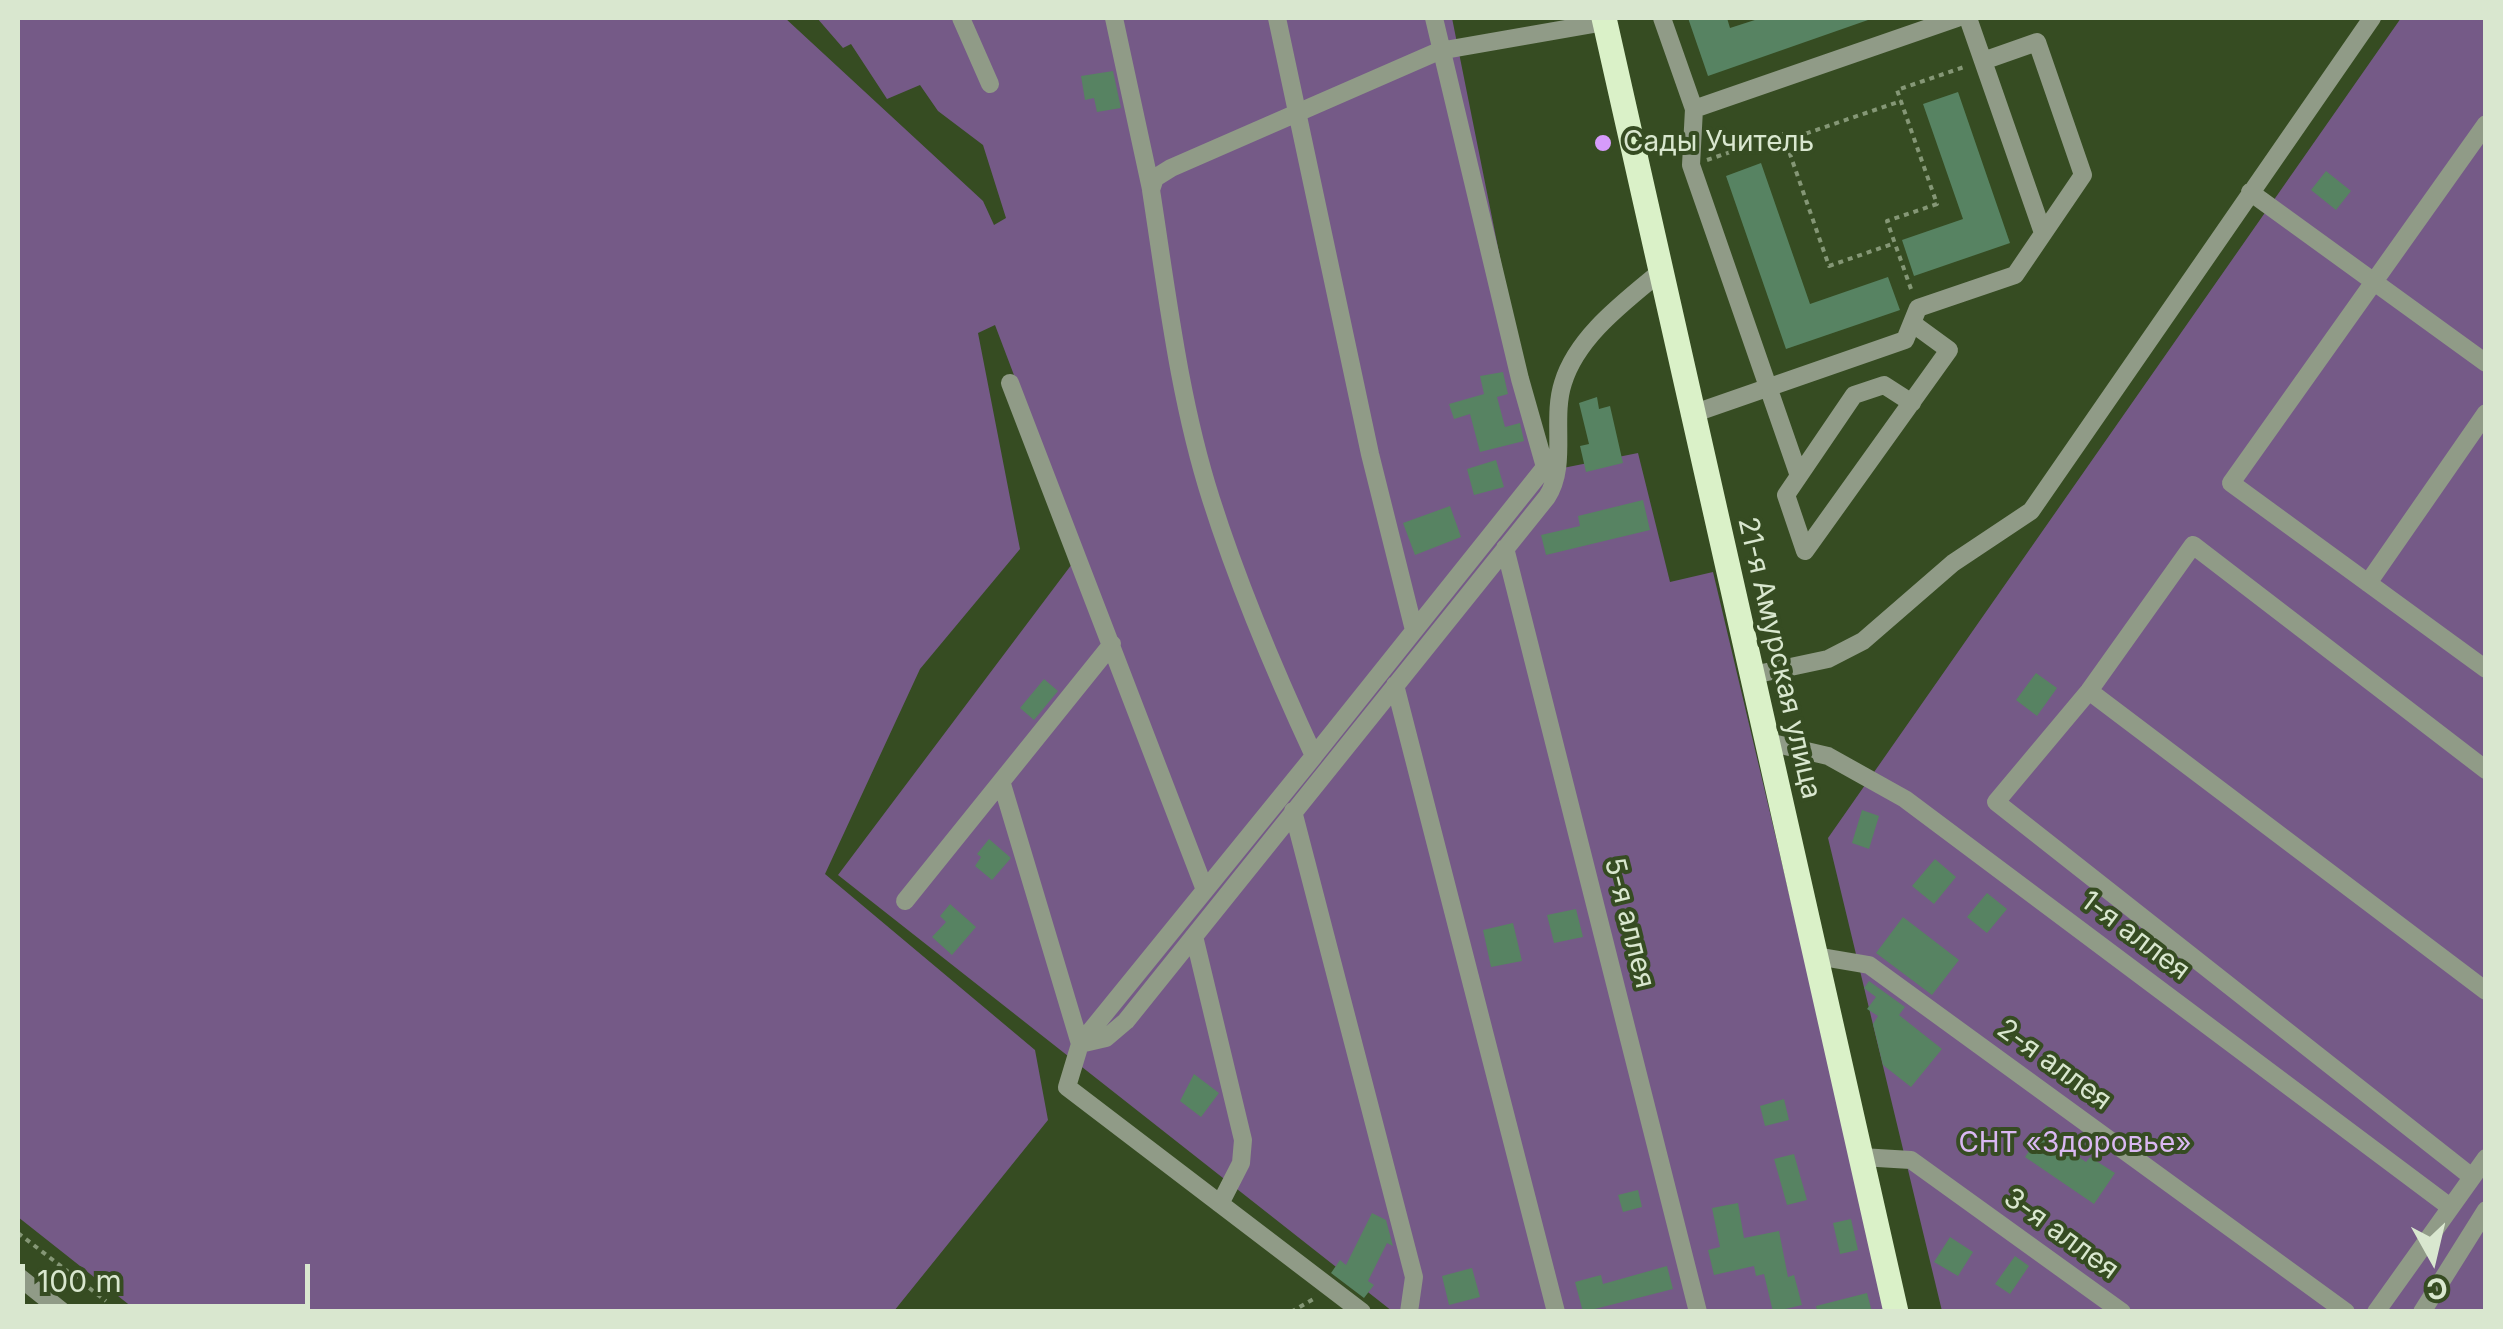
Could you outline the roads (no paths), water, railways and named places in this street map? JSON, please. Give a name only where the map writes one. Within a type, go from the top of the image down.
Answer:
[{"type":"main road","name":"21-я Амурская улица","points":[[1604,20],[1896,1312]]},
{"type":"street","points":[[961,18],[990,84]]},
{"type":"street","points":[[1114,18],[1151,190],[1180,375],[1210,496],[1269,659],[1314,756]]},
{"type":"street","points":[[1276,18],[1370,454],[1414,630]]},
{"type":"street","points":[[1362,1312],[1067,1086],[1080,1044],[1545,467],[1434,18]]},
{"type":"street","points":[[1662,18],[1694,109],[1692,165],[1799,476]]},
{"type":"street","points":[[1694,109],[1957,18]]},
{"type":"street","points":[[1968,18],[2043,233]]},
{"type":"street","points":[[1753,675],[1828,659],[1863,641],[1953,563],[2031,511],[2372,18]]},
{"type":"street","points":[[1151,190],[1156,178],[1171,168],[1440,50],[1604,20]]},
{"type":"street","points":[[1692,414],[1905,340],[1915,316],[2014,275],[2083,175],[2037,42],[1983,60]]},
{"type":"street","points":[[2486,124],[2231,483],[2486,669]]},
{"type":"street","points":[[2250,192],[2486,363]]},
{"type":"street","points":[[1080,1044],[1116,1032],[1556,483],[1563,383],[1586,340],[1659,273]]},
{"type":"street","points":[[1912,403],[1884,385],[1854,395],[1786,495],[1805,551],[1912,403],[1950,350],[1915,316]]},
{"type":"street","points":[[1010,383],[1016,408],[1112,644],[1205,890]]},
{"type":"street","points":[[2368,584],[2486,413]]},
{"type":"street","points":[[2472,1177],[1996,802],[2089,691],[2193,545],[2486,770]]},
{"type":"street","name":"5-я аллея","points":[[1505,548],[1698,1312]]},
{"type":"street","points":[[906,901],[1112,644]]},
{"type":"street","points":[[1395,685],[1556,1312]]},
{"type":"street","points":[[2089,691],[2486,991]]},
{"type":"street","name":"1-я аллея","points":[[1768,742],[1828,756],[1905,799],[2450,1207]]},
{"type":"street","points":[[1002,784],[1080,1044]]},
{"type":"street","points":[[1293,811],[1414,1277],[1409,1312]]},
{"type":"street","points":[[1194,936],[1242,1140],[1241,1162],[1220,1204]]},
{"type":"street","name":"2-я аллея","points":[[1816,956],[1869,965],[2346,1312]]},
{"type":"street","name":"3-я аллея","points":[[1861,1157],[1910,1160],[2122,1312]]},
{"type":"street","points":[[2376,1312],[2486,1158]]},
{"type":"street","points":[[2425,1310],[2486,1210]]},
{"type":"street","points":[[18,1276],[64,1312]]},
{"type":"place","name":"Сады Учитель","points":[[1603,143]]},
{"type":"park label","name":"СНТ «Здоровье»","points":[[2075,1144]]}]
